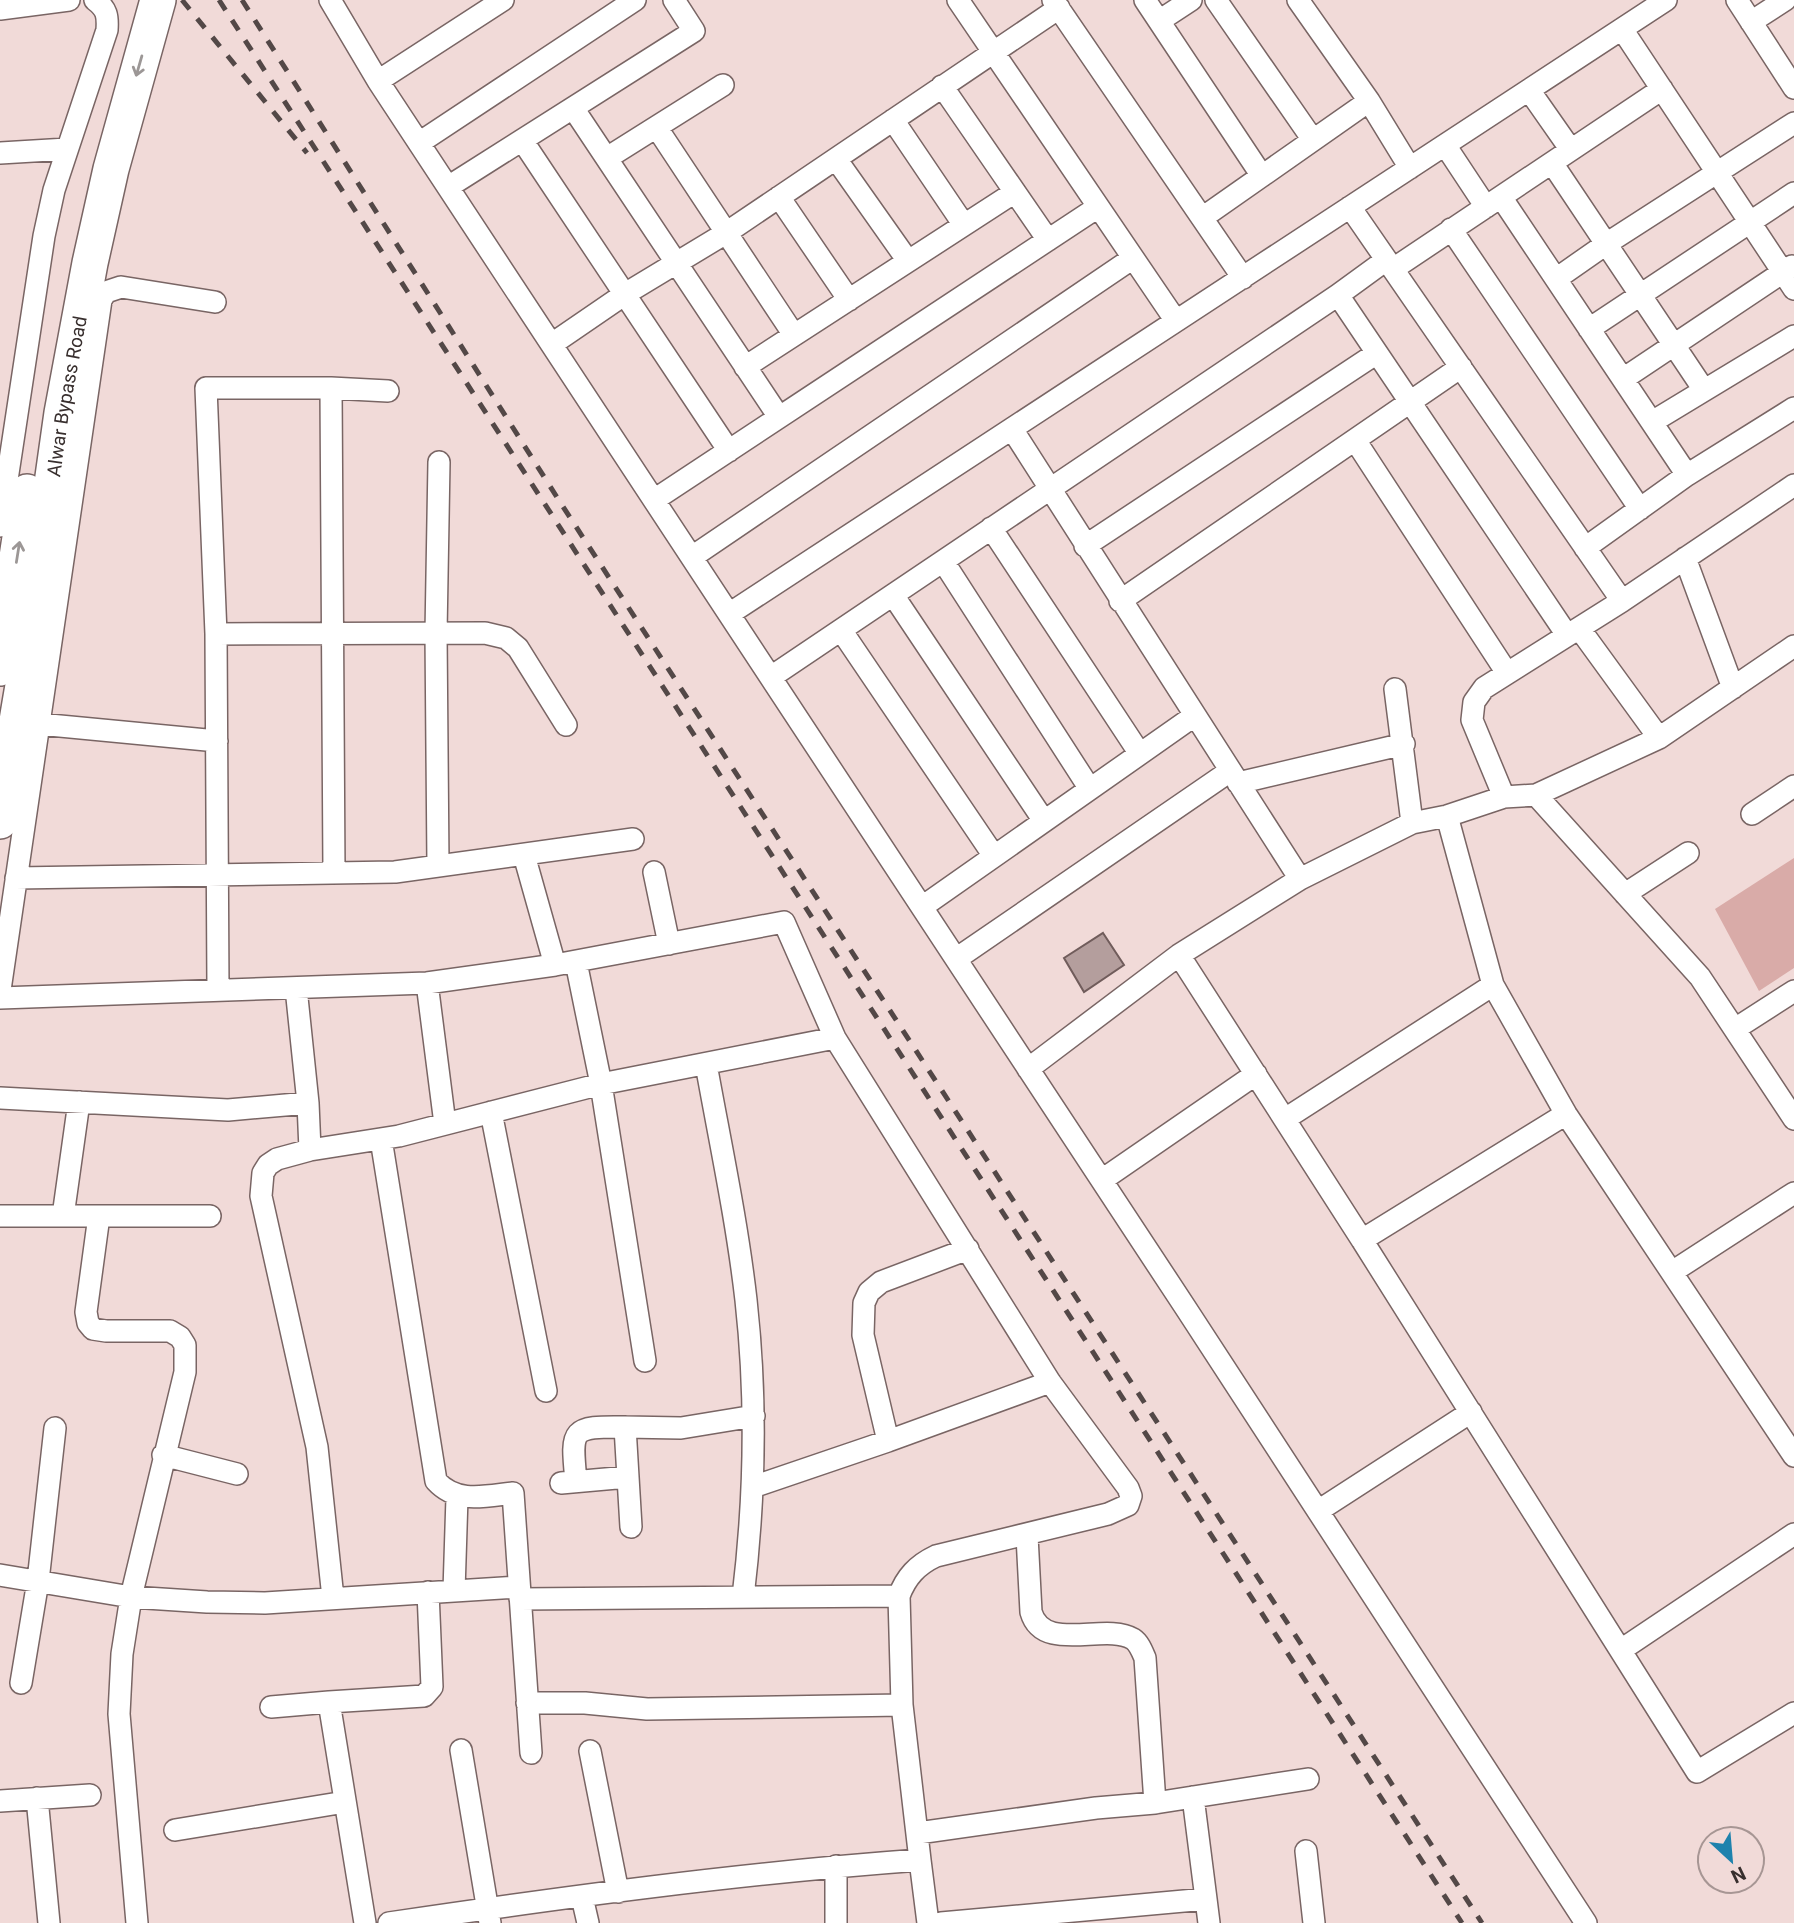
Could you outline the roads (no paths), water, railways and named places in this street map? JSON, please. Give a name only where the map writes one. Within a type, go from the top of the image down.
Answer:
[{"type":"main road","points":[[0,668],[31,463],[80,206],[133,0]]},
{"type":"main road","name":"Alwar Bypass Road","points":[[2,809],[26,668],[62,413],[90,262],[111,169],[158,0]]},
{"type":"street","points":[[0,9],[69,0]]},
{"type":"street","points":[[0,526],[7,434],[44,236],[54,190],[107,30],[108,15],[95,0]]},
{"type":"street","points":[[330,0],[419,143],[1102,1180],[1586,1923]]},
{"type":"street","points":[[379,81],[503,0]]},
{"type":"street","points":[[419,143],[635,0]]},
{"type":"street","points":[[448,187],[694,31],[674,0]]},
{"type":"street","points":[[958,0],[1176,321]]},
{"type":"street","points":[[1145,0],[1262,176]]},
{"type":"street","points":[[1159,21],[1191,0]]},
{"type":"street","points":[[1216,0],[1313,140]]},
{"type":"street","points":[[1298,0],[1369,101],[1410,168]]},
{"type":"street","points":[[729,614],[1666,0]]},
{"type":"street","points":[[1737,0],[1794,88]]},
{"type":"street","points":[[1751,22],[1785,0]]},
{"type":"street","points":[[552,344],[836,159],[992,53],[1056,4],[1243,278]]},
{"type":"street","points":[[1622,29],[1751,223],[1790,275],[1673,343],[1623,379]]},
{"type":"street","points":[[607,158],[723,85]]},
{"type":"street","points":[[942,86],[1048,240]]},
{"type":"street","points":[[771,677],[1338,295],[1451,229],[1662,89]]},
{"type":"street","points":[[1529,90],[1571,150]]},
{"type":"street","points":[[1202,218],[1369,101]]},
{"type":"street","points":[[573,108],[779,417]]},
{"type":"street","points":[[893,120],[964,225]]},
{"type":"street","points":[[1556,279],[1794,123]]},
{"type":"street","points":[[657,128],[793,335]]},
{"type":"street","points":[[523,140],[729,451]]},
{"type":"street","points":[[1445,145],[1556,279],[1687,475]]},
{"type":"street","points":[[0,153],[67,149]]},
{"type":"street","points":[[836,159],[908,261]]},
{"type":"street","points":[[1552,163],[1704,390]]},
{"type":"street","points":[[745,367],[1015,192]]},
{"type":"street","points":[[1589,329],[1794,193]]},
{"type":"street","points":[[779,197],[849,299]]},
{"type":"street","points":[[654,500],[1098,207]]},
{"type":"street","points":[[1350,207],[1622,601]]},
{"type":"street","points":[[1451,229],[1640,509]]},
{"type":"street","points":[[692,557],[1133,258]]},
{"type":"street","points":[[0,990],[101,300],[106,292],[121,287],[215,302]]},
{"type":"street","points":[[1338,295],[1409,403],[1573,631],[1660,738]]},
{"type":"street","points":[[1651,422],[1794,336]]},
{"type":"street","points":[[1085,546],[1377,353]]},
{"type":"street","points":[[1120,601],[1461,367]]},
{"type":"street","points":[[218,989],[216,634],[206,388],[388,391]]},
{"type":"street","points":[[331,388],[334,873]]},
{"type":"street","points":[[1585,548],[1687,475],[1794,408]]},
{"type":"street","points":[[1012,429],[1300,879]]},
{"type":"street","points":[[1355,440],[1507,673]]},
{"type":"street","points":[[438,866],[436,633],[439,462]]},
{"type":"street","points":[[1504,797],[1472,720],[1474,702],[1484,688],[1622,601],[1794,485]]},
{"type":"street","points":[[991,528],[1140,754]]},
{"type":"street","points":[[1685,558],[1733,688]]},
{"type":"street","points":[[943,561],[1090,789]]},
{"type":"street","points":[[893,595],[1044,821]]},
{"type":"street","points":[[841,630],[995,856]]},
{"type":"street","points":[[216,634],[485,633],[506,638],[518,648],[566,725]]},
{"type":"street","points":[[1028,1069],[1179,955],[1300,879],[1412,823],[1447,816],[1504,797],[1536,795],[1660,738],[1794,646]]},
{"type":"street","points":[[1395,689],[1412,823]]},
{"type":"street","points":[[922,907],[1194,716]]},
{"type":"street","points":[[39,724],[217,741]]},
{"type":"street","points":[[956,959],[1234,777],[1404,744]]},
{"type":"street","points":[[1752,814],[1794,786]]},
{"type":"street","points":[[1536,795],[1700,977],[1794,1119]]},
{"type":"street","points":[[1447,816],[1493,985],[1566,1114],[1794,1455]]},
{"type":"street","points":[[16,878],[396,872],[633,839]]},
{"type":"street","points":[[1625,894],[1688,853]]},
{"type":"street","points":[[524,855],[555,965]]},
{"type":"street","points":[[654,872],[669,944]]},
{"type":"street","points":[[0,998],[427,983],[576,962],[784,922],[835,1038],[1051,1382],[1128,1488],[1131,1496],[1128,1505],[1108,1514],[1027,1536],[952,1552],[923,1562],[904,1582],[899,1596],[902,1705],[928,1923]]},
{"type":"street","points":[[1179,955],[1697,1772],[1794,1713]]},
{"type":"street","points":[[576,962],[601,1084],[645,1361]]},
{"type":"street","points":[[427,983],[445,1124]]},
{"type":"street","points":[[1285,1119],[1493,985]]},
{"type":"street","points":[[296,988],[310,1150]]},
{"type":"street","points":[[1735,1029],[1794,991]]},
{"type":"street","points":[[333,1598],[317,1447],[261,1196],[263,1173],[268,1166],[277,1159],[310,1150],[381,1139],[601,1084],[835,1038]]},
{"type":"street","points":[[706,1064],[746,1298],[754,1416],[753,1487],[743,1597]]},
{"type":"street","points":[[1102,1180],[1256,1074]]},
{"type":"street","points":[[0,1098],[228,1110],[308,1103]]},
{"type":"street","points":[[63,1216],[79,1102]]},
{"type":"street","points":[[491,1112],[546,1391]]},
{"type":"street","points":[[1362,1240],[1566,1114]]},
{"type":"street","points":[[381,1139],[436,1481],[445,1491],[457,1497],[513,1493],[531,1754]]},
{"type":"street","points":[[1672,1272],[1794,1193]]},
{"type":"street","points":[[0,1216],[210,1216]]},
{"type":"street","points":[[99,1216],[86,1312],[88,1323],[93,1329],[106,1331],[170,1331],[186,1345],[185,1372],[131,1597],[122,1654],[119,1714],[137,1923]]},
{"type":"street","points":[[888,1441],[863,1335],[864,1303],[869,1292],[881,1282],[968,1249]]},
{"type":"street","points":[[753,1487],[1051,1382]]},
{"type":"street","points":[[1318,1511],[1471,1412]]},
{"type":"street","points":[[628,1477],[569,1482],[575,1436],[591,1426],[681,1428],[754,1416]]},
{"type":"street","points":[[21,1683],[38,1581],[55,1427]]},
{"type":"street","points":[[625,1427],[631,1527]]},
{"type":"street","points":[[163,1455],[237,1474]]},
{"type":"street","points":[[454,1591],[457,1497]]},
{"type":"street","points":[[1621,1650],[1794,1534]]},
{"type":"street","points":[[1027,1536],[1031,1612],[1034,1623],[1042,1630],[1057,1634],[1118,1635],[1133,1639],[1140,1647],[1145,1658],[1155,1803]]},
{"type":"street","points":[[0,1575],[131,1597],[228,1603],[454,1591],[743,1597],[899,1596]]},
{"type":"street","points":[[271,1707],[424,1696],[432,1687],[428,1592]]},
{"type":"street","points":[[329,1702],[365,1923]]},
{"type":"street","points":[[527,1703],[585,1703],[647,1709],[902,1705]]},
{"type":"street","points":[[461,1749],[489,1916]]},
{"type":"street","points":[[590,1751],[618,1892]]},
{"type":"street","points":[[918,1833],[1096,1808],[1155,1803],[1308,1779]]},
{"type":"street","points":[[0,1801],[90,1795]]},
{"type":"street","points":[[1193,1797],[1209,1923]]},
{"type":"street","points":[[37,1798],[49,1923]]},
{"type":"street","points":[[175,1830],[345,1802]]},
{"type":"street","points":[[1306,1851],[1314,1923]]},
{"type":"street","points":[[389,1923],[489,1916],[618,1892],[836,1866],[919,1860]]},
{"type":"street","points":[[836,1866],[836,1923]]},
{"type":"street","points":[[582,1897],[588,1923]]},
{"type":"street","points":[[941,1923],[1206,1899]]},
{"type":"railway","points":[[182,0],[307,153]]},
{"type":"railway","points":[[219,0],[1462,1923]]},
{"type":"railway","points":[[242,0],[560,502],[1482,1923]]}]
